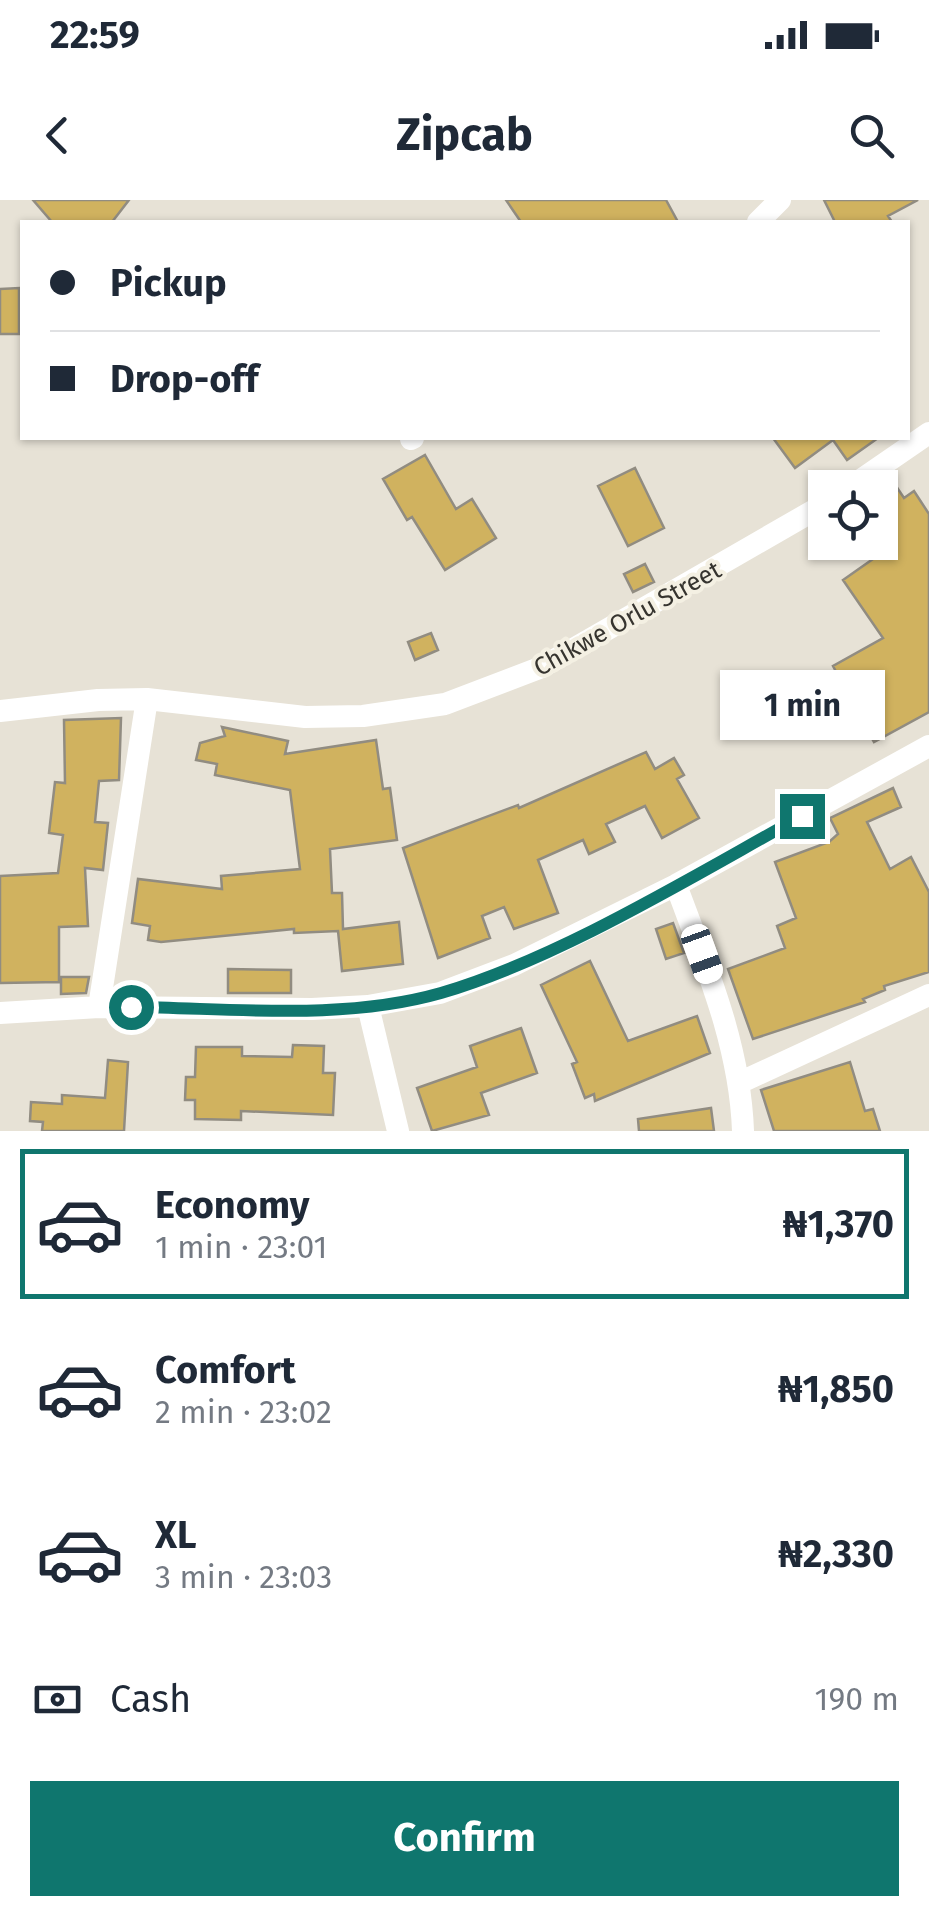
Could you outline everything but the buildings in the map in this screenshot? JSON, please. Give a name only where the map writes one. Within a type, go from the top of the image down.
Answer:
[{"type":"street","points":[[760,220],[780,200]]},
{"type":"street","points":[[875,470],[929,432]]},
{"type":"street","name":"Chikwe Orlu Street","points":[[0,711],[146,699],[304,718],[363,716],[444,704],[542,667],[808,514]]},
{"type":"street","points":[[100,1006],[146,699]]},
{"type":"street","points":[[0,1013],[100,1006],[368,1006],[440,993],[514,965],[676,886],[929,746]]},
{"type":"street","points":[[676,886],[714,989],[741,1082],[743,1131]]},
{"type":"street","points":[[741,1082],[929,995]]},
{"type":"street","points":[[368,1006],[398,1131]]},
{"type":"route","points":[[131,1007],[312,1009],[368,1006],[440,993],[514,965],[676,886],[802,816]]}]
